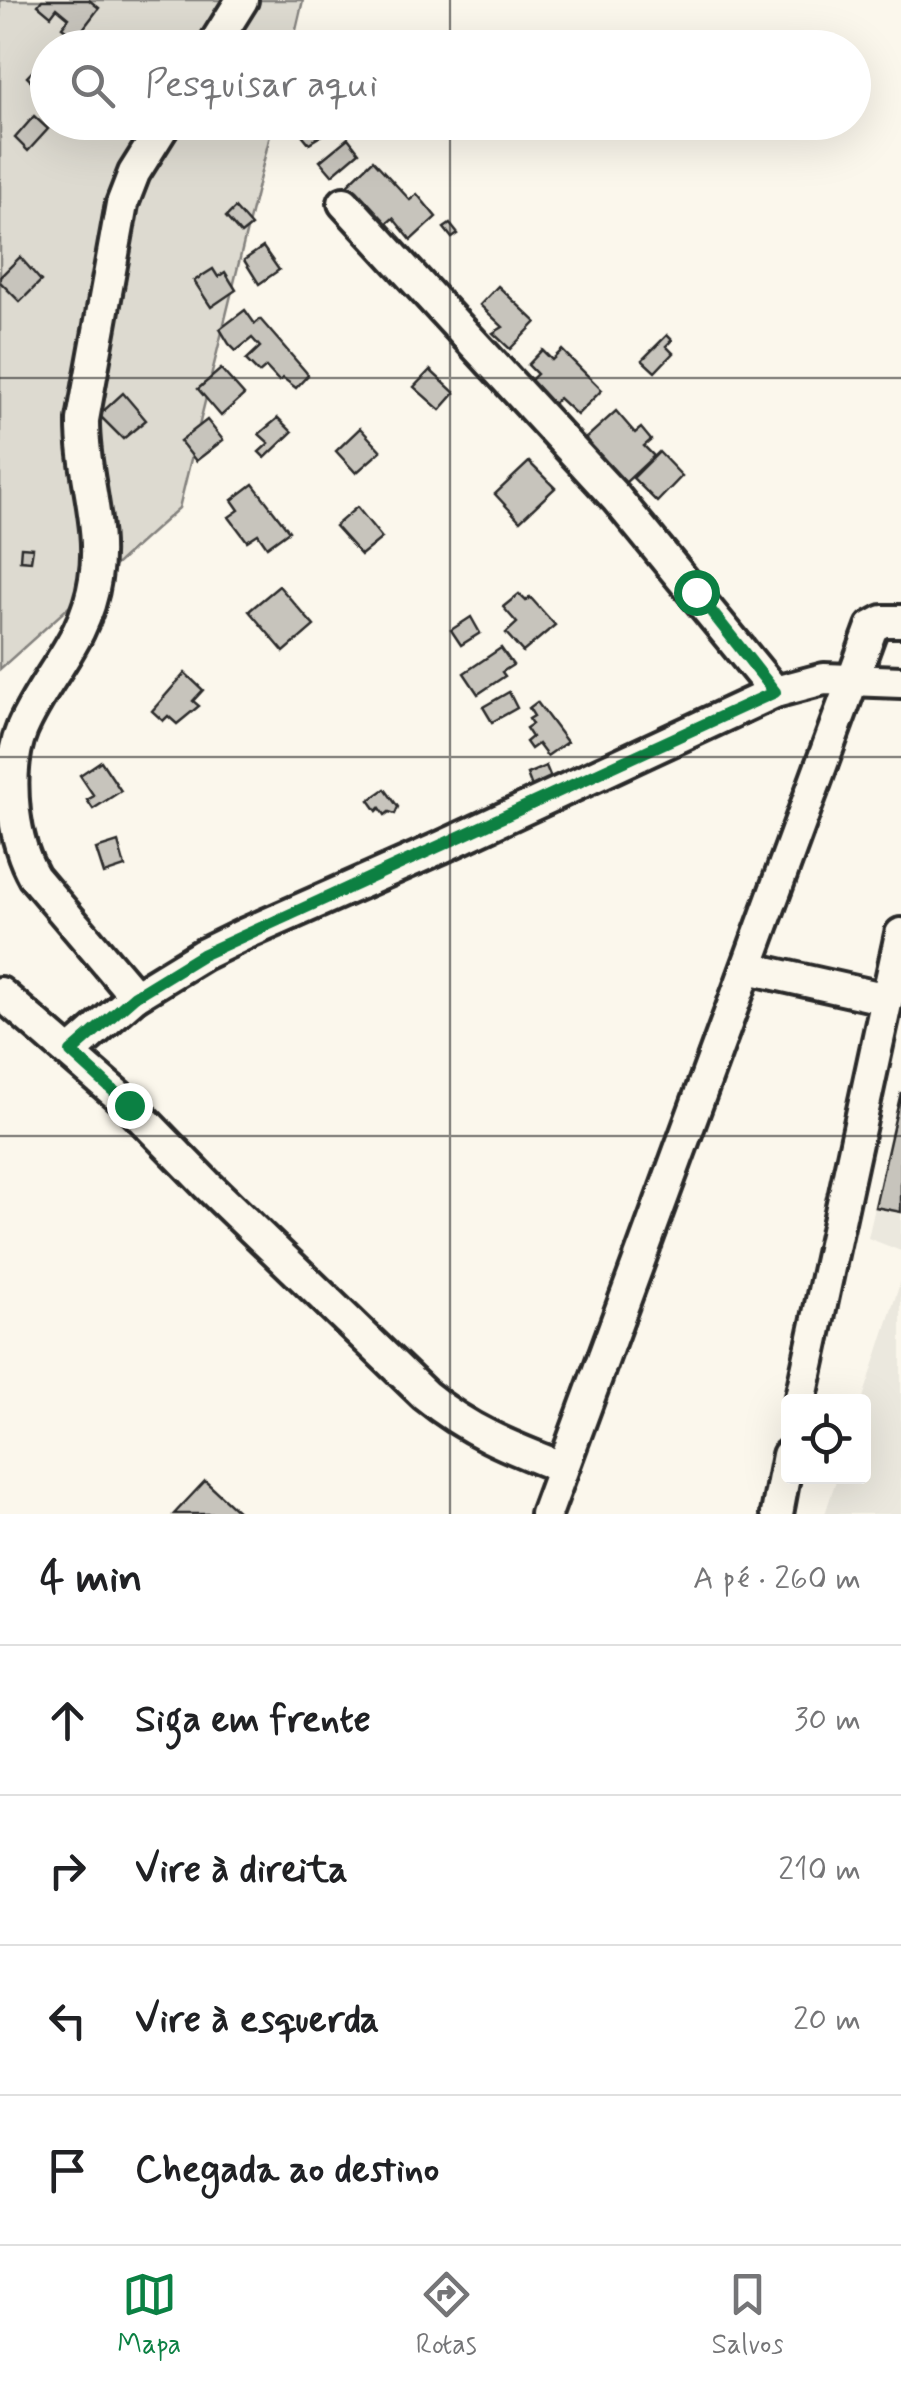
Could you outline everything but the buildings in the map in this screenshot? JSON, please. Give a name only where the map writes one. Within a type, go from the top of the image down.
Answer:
[{"type":"street","points":[[223,30],[242,0]]},
{"type":"street","points":[[135,996],[34,877],[17,834],[12,791],[13,759],[21,730],[67,655],[91,602],[99,548],[83,420],[122,204],[134,173],[155,140]]},
{"type":"street","points":[[344,203],[616,498],[775,692]]},
{"type":"street","points":[[546,1514],[872,626],[883,621],[901,621]]},
{"type":"street","points":[[71,1052],[135,996],[202,955],[775,692],[808,681],[852,678],[901,682]]},
{"type":"street","points":[[802,1394],[901,934]]},
{"type":"street","points":[[748,968],[887,999]]},
{"type":"street","points":[[0,992],[71,1052],[425,1395],[479,1434],[561,1467]]},
{"type":"street","points":[[778,1514],[783,1484]]},
{"type":"shaded area","points":[[0,0],[303,0],[296,30],[30,30],[30,140],[269,140],[179,508],[0,669]]},
{"type":"shaded area","points":[[901,1093],[901,1251],[868,1238]]},
{"type":"shaded area","points":[[901,1280],[901,1514],[825,1514],[835,1484],[871,1484],[871,1394],[864,1394]]},
{"type":"route","points":[[129,1105],[71,1052],[135,996],[245,934],[775,692],[696,592]]}]
